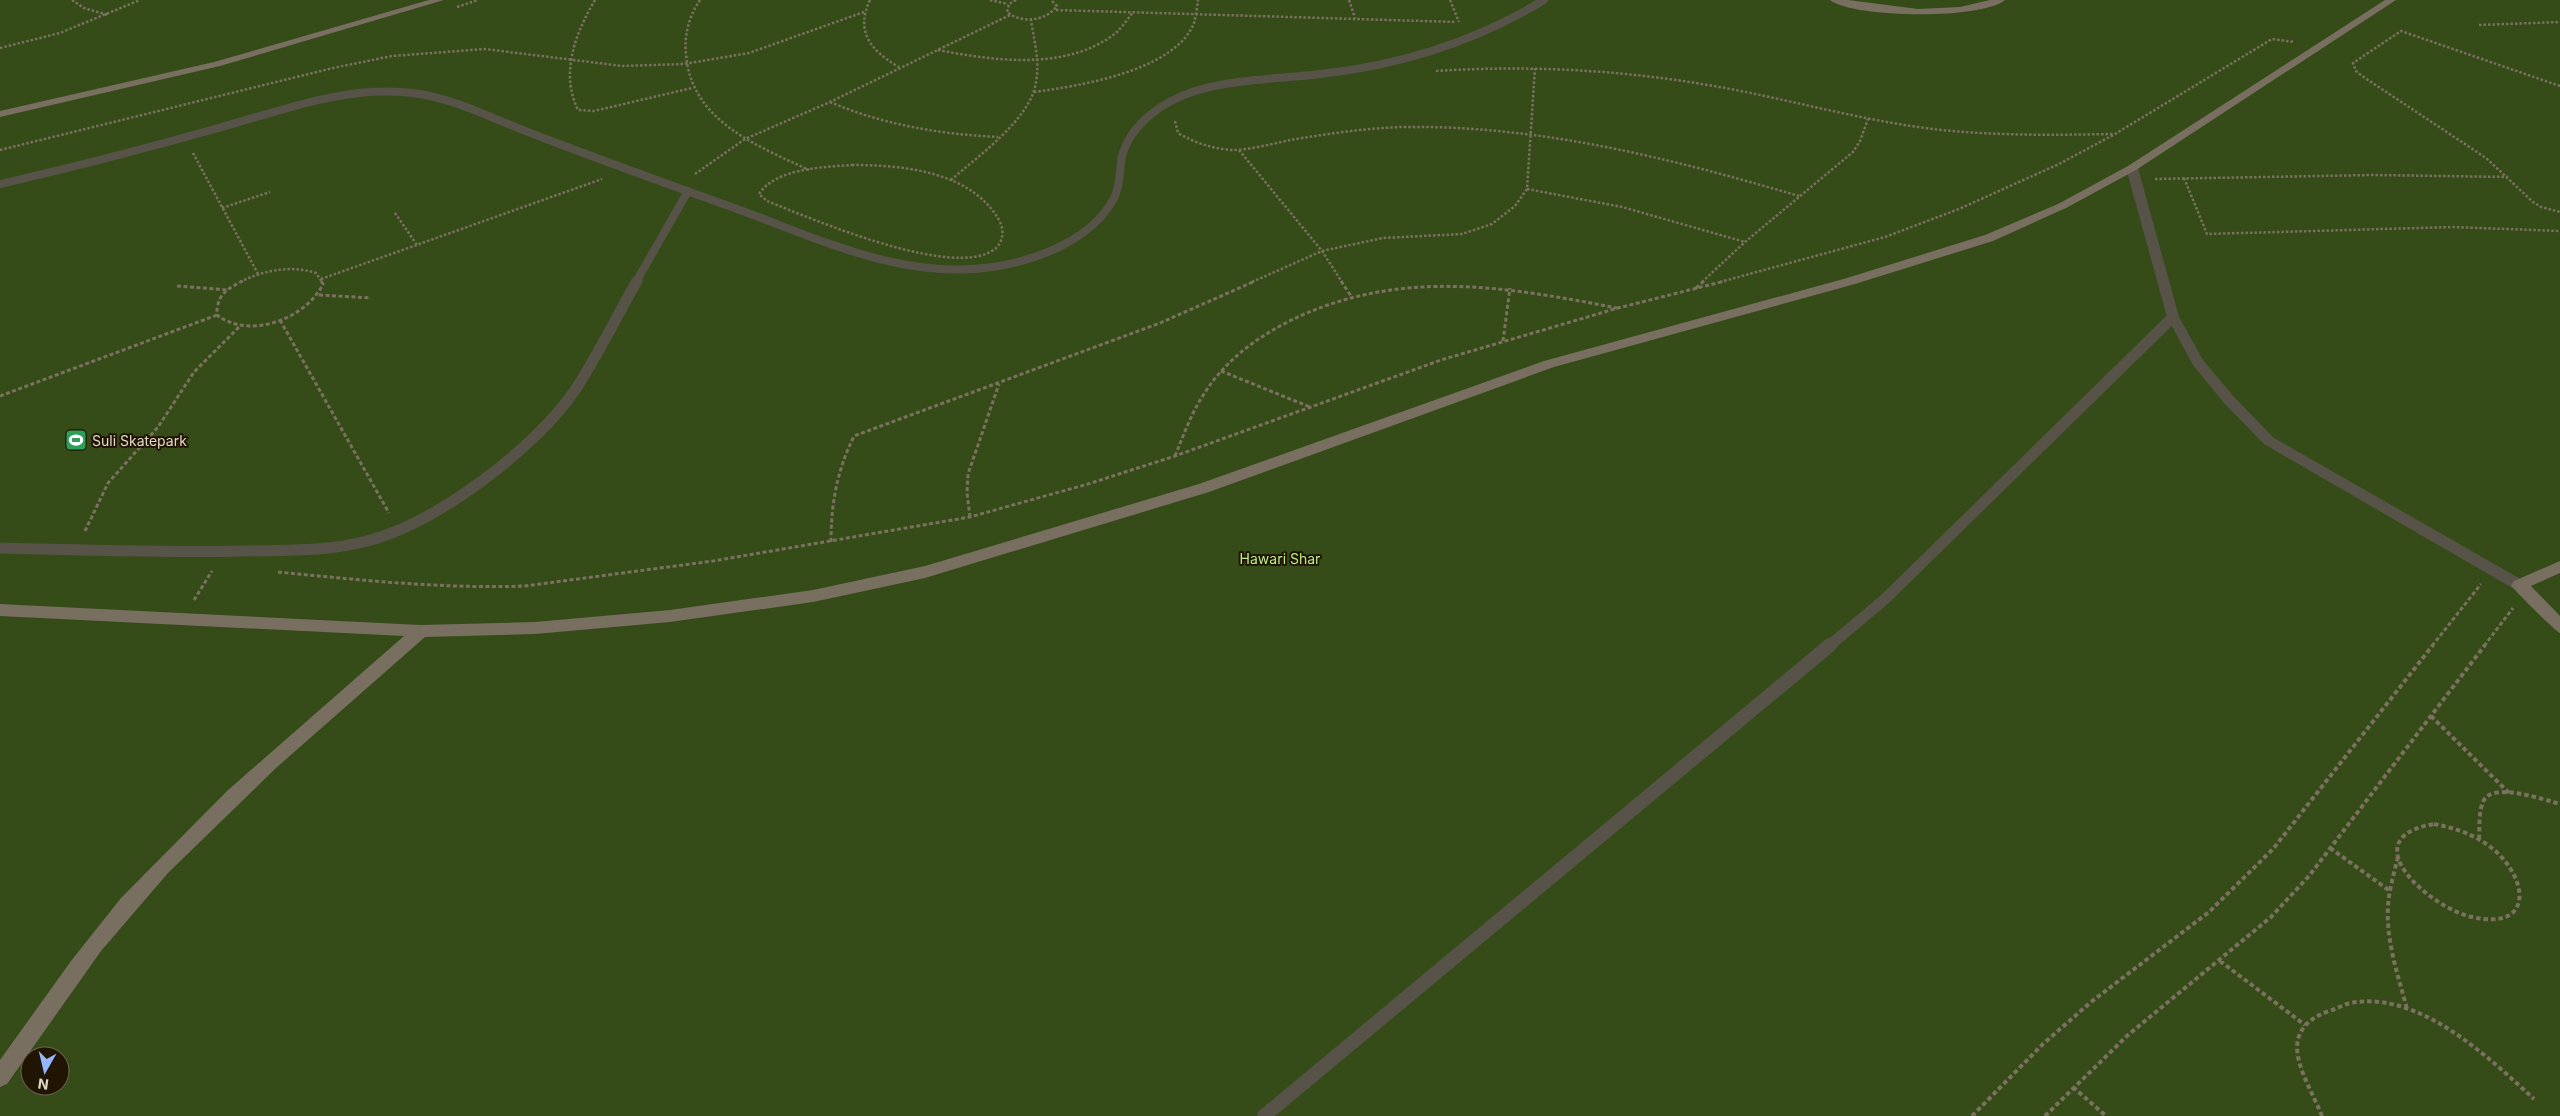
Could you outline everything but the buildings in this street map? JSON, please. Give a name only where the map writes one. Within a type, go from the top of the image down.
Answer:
[{"type":"street","points":[[0,114],[216,64],[439,0]]},
{"type":"street","points":[[1835,0],[1900,11],[1929,12],[1969,9],[2000,0]]},
{"type":"street","points":[[0,610],[421,631],[535,628],[670,616],[813,596],[925,572],[1204,488],[1549,364],[1939,255],[2028,223],[2133,174],[2319,46],[2391,0]]},
{"type":"street","points":[[2133,174],[2173,317],[2198,362],[2228,400],[2269,440],[2522,588],[2544,606],[2560,627]]},
{"type":"street","points":[[2522,588],[2560,567]]},
{"type":"street","points":[[0,1077],[126,905],[180,847],[227,800],[421,631]]},
{"type":"lane","points":[[0,184],[317,102],[357,94],[401,92],[444,100],[676,188],[898,266],[949,270],[1012,263],[1046,252],[1082,233],[1104,212],[1118,190],[1121,163],[1128,141],[1147,118],[1176,98],[1214,86],[1346,71],[1446,48],[1491,30],[1544,0]]},
{"type":"lane","points":[[0,548],[192,552],[311,550],[354,545],[399,531],[444,507],[492,473],[534,436],[562,407],[582,380],[625,298],[688,191]]},
{"type":"lane","points":[[1264,1116],[1885,599],[2173,317]]},
{"type":"path","points":[[72,0],[84,8],[108,15]]},
{"type":"path","points":[[0,48],[60,33],[108,15],[140,0]]},
{"type":"path","points":[[595,0],[578,31],[571,60],[572,91],[576,107],[580,111],[594,111],[692,88]]},
{"type":"path","points":[[700,0],[688,27],[684,64],[692,88],[715,116],[745,139],[809,170]]},
{"type":"path","points":[[870,0],[864,12],[864,30],[872,48],[887,62],[899,68]]},
{"type":"path","points":[[990,0],[1008,4],[1016,0]]},
{"type":"path","points":[[1051,0],[1057,6],[1056,10]]},
{"type":"path","points":[[1034,92],[1083,85],[1124,74],[1143,66],[1178,44],[1188,33],[1197,14],[1198,0]]},
{"type":"path","points":[[1348,0],[1355,18]]},
{"type":"path","points":[[1450,0],[1459,22]]},
{"type":"path","points":[[1008,4],[1007,12],[1010,15]]},
{"type":"path","points":[[676,188],[745,139],[830,102],[1010,15],[1030,20],[1046,17],[1056,10],[1459,22],[1468,20]]},
{"type":"path","points":[[0,150],[333,68],[392,56],[485,49],[622,66],[684,64],[749,52],[864,12]]},
{"type":"path","points":[[938,50],[988,59],[1057,57],[1091,47],[1117,32],[1133,12]]},
{"type":"path","points":[[951,180],[1020,114],[1034,92],[1036,59],[1030,20]]},
{"type":"path","points":[[2479,25],[2560,22]]},
{"type":"path","points":[[2560,86],[2401,31],[2353,63],[2356,71],[2362,76],[2460,140],[2509,177],[2533,202],[2541,207],[2560,212]]},
{"type":"path","points":[[273,571],[351,579],[497,587],[525,586],[629,573],[832,542],[970,517],[1088,484],[1175,456],[1442,360],[1503,341],[1618,308],[1802,261],[1894,233],[2012,187],[2115,134],[2272,39],[2319,46]]},
{"type":"path","points":[[1435,71],[1534,68],[1668,78],[1755,94],[1868,119],[1962,132],[2012,135],[2115,134]]},
{"type":"path","points":[[832,542],[831,500],[834,480],[839,464],[854,436],[1160,323],[1322,252],[1383,238],[1474,232],[1492,224],[1509,213],[1527,189],[1532,132],[1534,68]]},
{"type":"path","points":[[830,102],[858,114],[914,129],[998,137]]},
{"type":"path","points":[[1178,115],[1174,125],[1178,133],[1187,140],[1208,147],[1239,150],[1332,133],[1401,127],[1482,128],[1532,132],[1587,141],[1668,159],[1799,196]]},
{"type":"path","points":[[1696,288],[1745,242],[1853,152],[1860,142],[1868,119]]},
{"type":"path","points":[[184,137],[258,274]]},
{"type":"path","points":[[1239,150],[1322,252],[1351,296]]},
{"type":"path","points":[[852,165],[889,165],[921,170],[951,180],[979,199],[999,219],[1003,234],[1002,240],[994,249],[961,257],[910,252],[760,197],[760,189],[769,183],[809,170],[852,165]]},
{"type":"path","points":[[321,279],[628,170]]},
{"type":"path","points":[[2133,174],[2184,178],[2372,175],[2509,177]]},
{"type":"path","points":[[2184,178],[2207,234],[2453,227],[2560,231]]},
{"type":"path","points":[[1527,189],[1622,207],[1745,242]]},
{"type":"path","points":[[222,208],[270,192]]},
{"type":"path","points":[[395,213],[417,245]]},
{"type":"path","points":[[300,268],[316,273],[321,279],[323,284],[318,295],[305,308],[280,320],[241,326],[224,321],[217,315],[217,303],[228,290],[258,274],[278,269],[300,268]]},
{"type":"path","points":[[1175,456],[1202,396],[1221,370],[1245,349],[1276,328],[1327,303],[1351,296],[1409,286],[1446,284],[1510,288],[1618,308]]},
{"type":"path","points":[[177,286],[228,290]]},
{"type":"path","points":[[1503,341],[1510,288]]},
{"type":"path","points":[[318,295],[371,298]]},
{"type":"path","points":[[0,396],[217,315]]},
{"type":"path","points":[[280,320],[399,531]]},
{"type":"path","points":[[76,550],[108,483],[158,427],[194,372],[241,326]]},
{"type":"path","points":[[1221,370],[1310,407]]},
{"type":"path","points":[[970,517],[968,474],[999,383]]},
{"type":"path","points":[[182,619],[213,570]]},
{"type":"path","points":[[1972,1116],[2043,1044],[2091,1002],[2209,912],[2273,848],[2492,570]]},
{"type":"path","points":[[2045,1116],[2128,1035],[2271,917],[2309,876],[2431,716],[2522,588]]},
{"type":"path","points":[[2431,716],[2509,793]]},
{"type":"path","points":[[2478,839],[2483,803],[2487,796],[2495,792],[2509,793],[2560,804]]},
{"type":"path","points":[[2434,824],[2454,828],[2478,839],[2509,864],[2519,880],[2523,896],[2520,908],[2509,916],[2493,920],[2473,918],[2452,910],[2432,899],[2415,884],[2403,869],[2399,856],[2398,840],[2405,830],[2418,825],[2434,824]]},
{"type":"path","points":[[2330,848],[2390,891]]},
{"type":"path","points":[[2399,856],[2390,891],[2388,914],[2390,936],[2407,1009]]},
{"type":"path","points":[[2220,960],[2305,1025]]},
{"type":"path","points":[[2322,1116],[2299,1059],[2296,1042],[2301,1029],[2305,1025],[2328,1010],[2344,1004],[2384,1004],[2407,1009],[2428,1017],[2468,1041],[2534,1099]]},
{"type":"path","points":[[2074,1087],[2106,1116]]},
{"type":"green space","name":"Hawari Shar","points":[[0,0],[2560,0],[2560,1116],[0,1116]]},
{"type":"place","name":"Suli Skatepark","points":[[76,440]]}]
